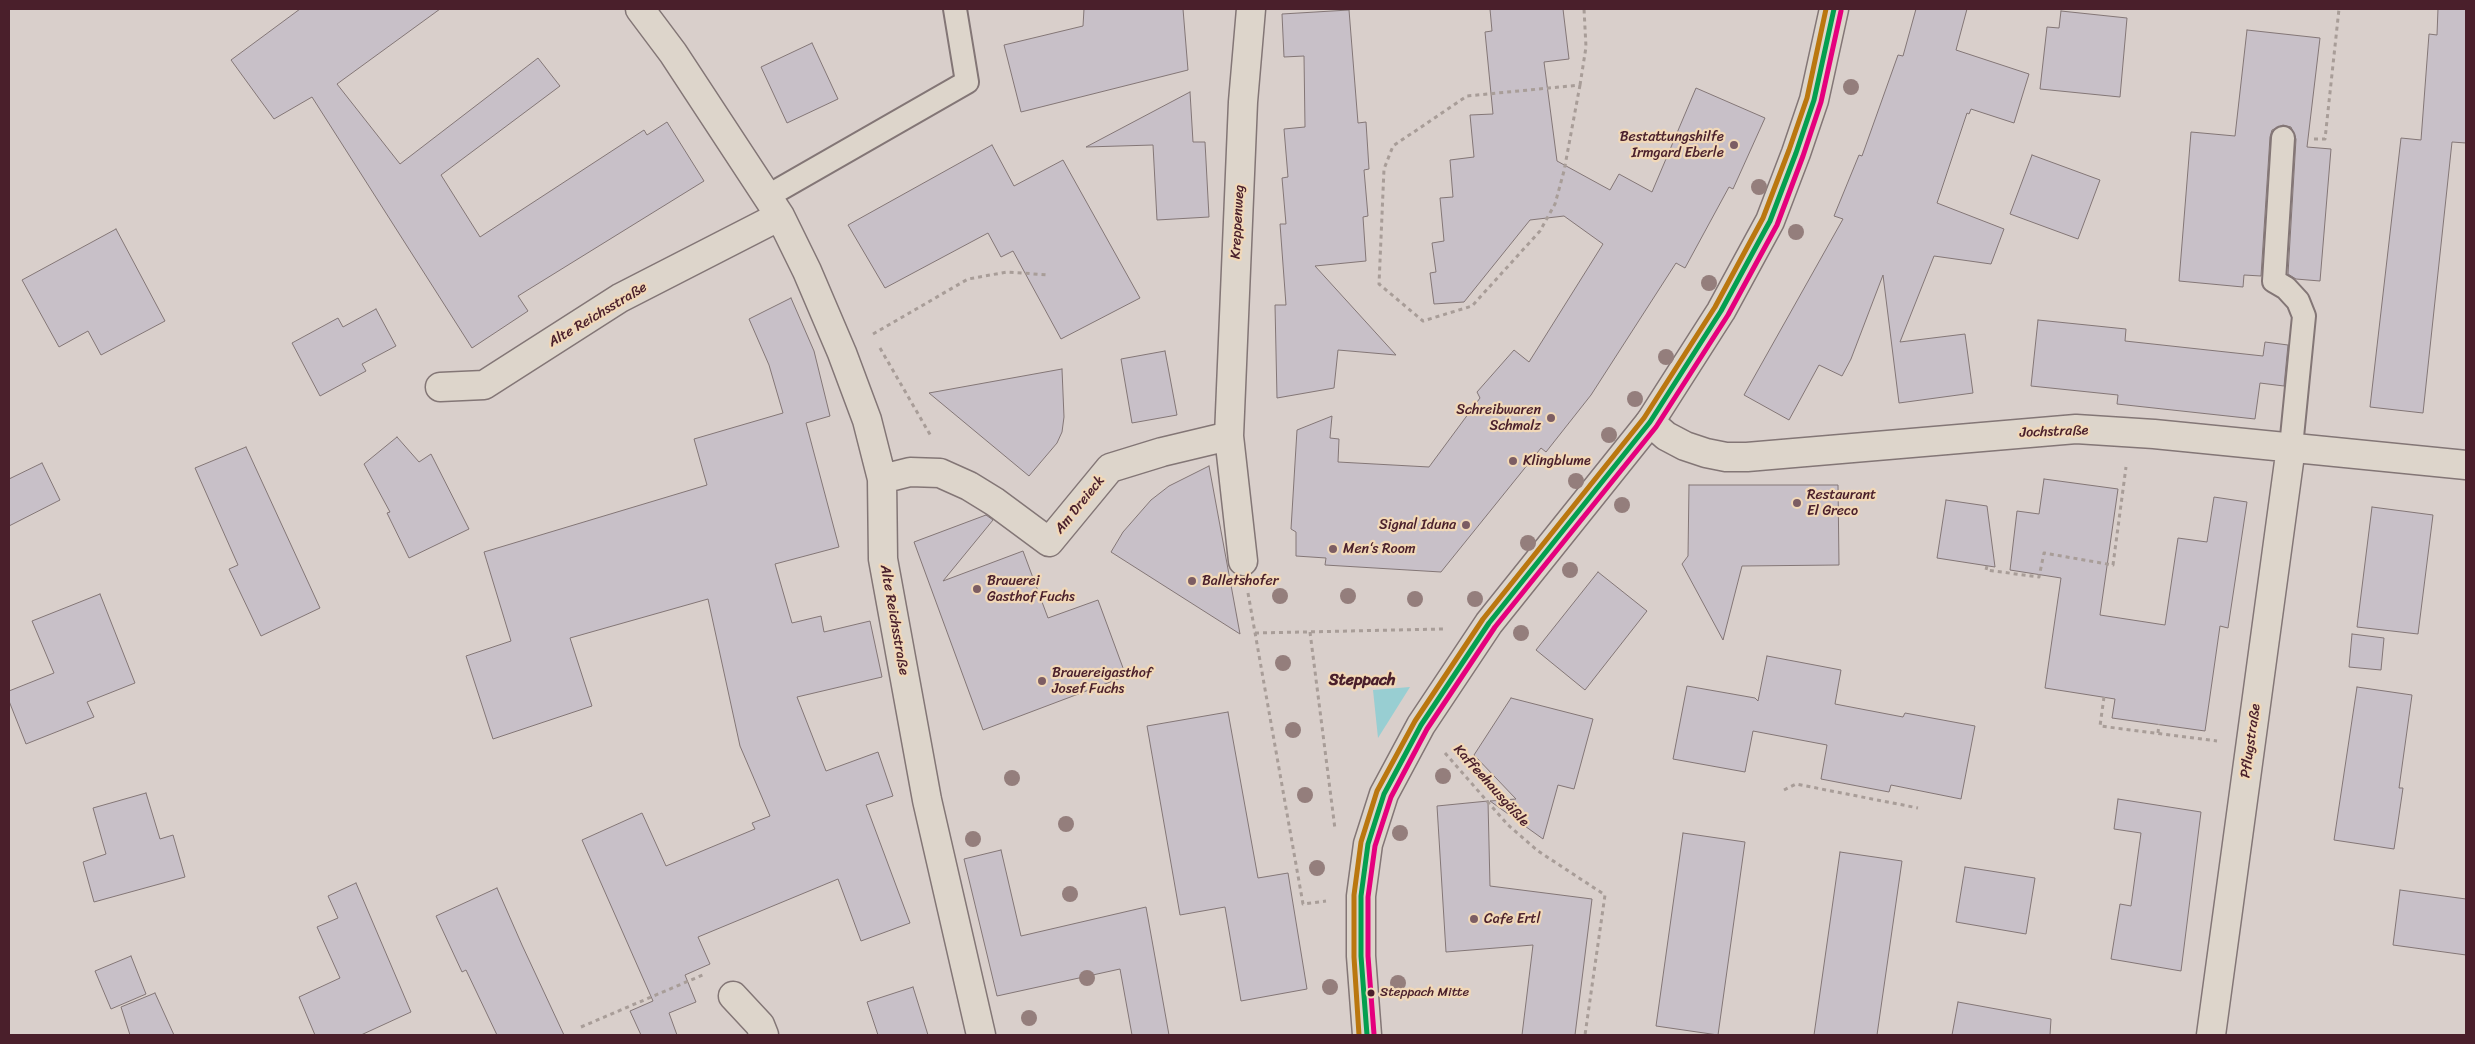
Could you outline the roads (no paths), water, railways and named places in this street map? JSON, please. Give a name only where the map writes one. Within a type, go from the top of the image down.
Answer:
[{"type":"street","name":"Alte Reichsstraße","points":[[640,9],[673,53],[774,206],[807,271],[842,353],[867,420],[882,479],[883,559],[927,800],[980,1035]]},
{"type":"street","name":"Kreppenweg","points":[[1228,436],[1244,102],[1251,9]]},
{"type":"street","points":[[1367,1035],[1361,956],[1361,896],[1368,844],[1384,794],[1421,725],[1489,623],[1650,422],[1721,311],[1770,221],[1814,100],[1834,9]]},
{"type":"street","name":"Alte Reichsstraße","points":[[440,387],[484,385],[620,298],[774,206]]},
{"type":"street","name":"Jochstraße","points":[[1650,422],[1666,436],[1686,446],[1726,457],[1747,457],[2032,431],[2076,429],[2131,432],[2466,465]]},
{"type":"street","name":"Am Dreieck","points":[[882,479],[910,472],[940,472],[969,486],[995,502],[1049,542],[1110,468],[1162,452],[1228,436]]},
{"type":"street","points":[[1228,436],[1243,561]]},
{"type":"street","name":"Pflugstraße","points":[[2211,1035],[2291,447]]},
{"type":"street","points":[[733,996],[760,1025],[764,1035]]},
{"type":"lane","points":[[774,206],[967,82],[955,9]]},
{"type":"lane","points":[[2283,138],[2274,281],[2286,288],[2298,301],[2304,316],[2291,447]]},
{"type":"water","points":[[1410,687],[1378,738],[1373,690]]},
{"type":"place","name":"Bestattungshilfe Irmgard Eberle","points":[[1734,145]]},
{"type":"place","name":"Schreibwaren Schmalz","points":[[1551,418]]},
{"type":"place","name":"Klingblume","points":[[1513,461]]},
{"type":"place","name":"Restaurant El Greco","points":[[1797,503]]},
{"type":"place","name":"Signal Iduna","points":[[1466,525]]},
{"type":"place","name":"Men‘s Room","points":[[1333,549]]},
{"type":"place","name":"Balletshofer","points":[[1192,581]]},
{"type":"place","name":"Brauerei Gasthof Fuchs","points":[[977,589]]},
{"type":"place","name":"Brauereigasthof Josef Fuchs","points":[[1042,681]]},
{"type":"place","name":"Cafe Ertl","points":[[1474,919]]},
{"type":"place","name":"Steppach Mitte","points":[[1371,993]]},
{"type":"district","name":"Steppach","points":[[1362,681]]}]
